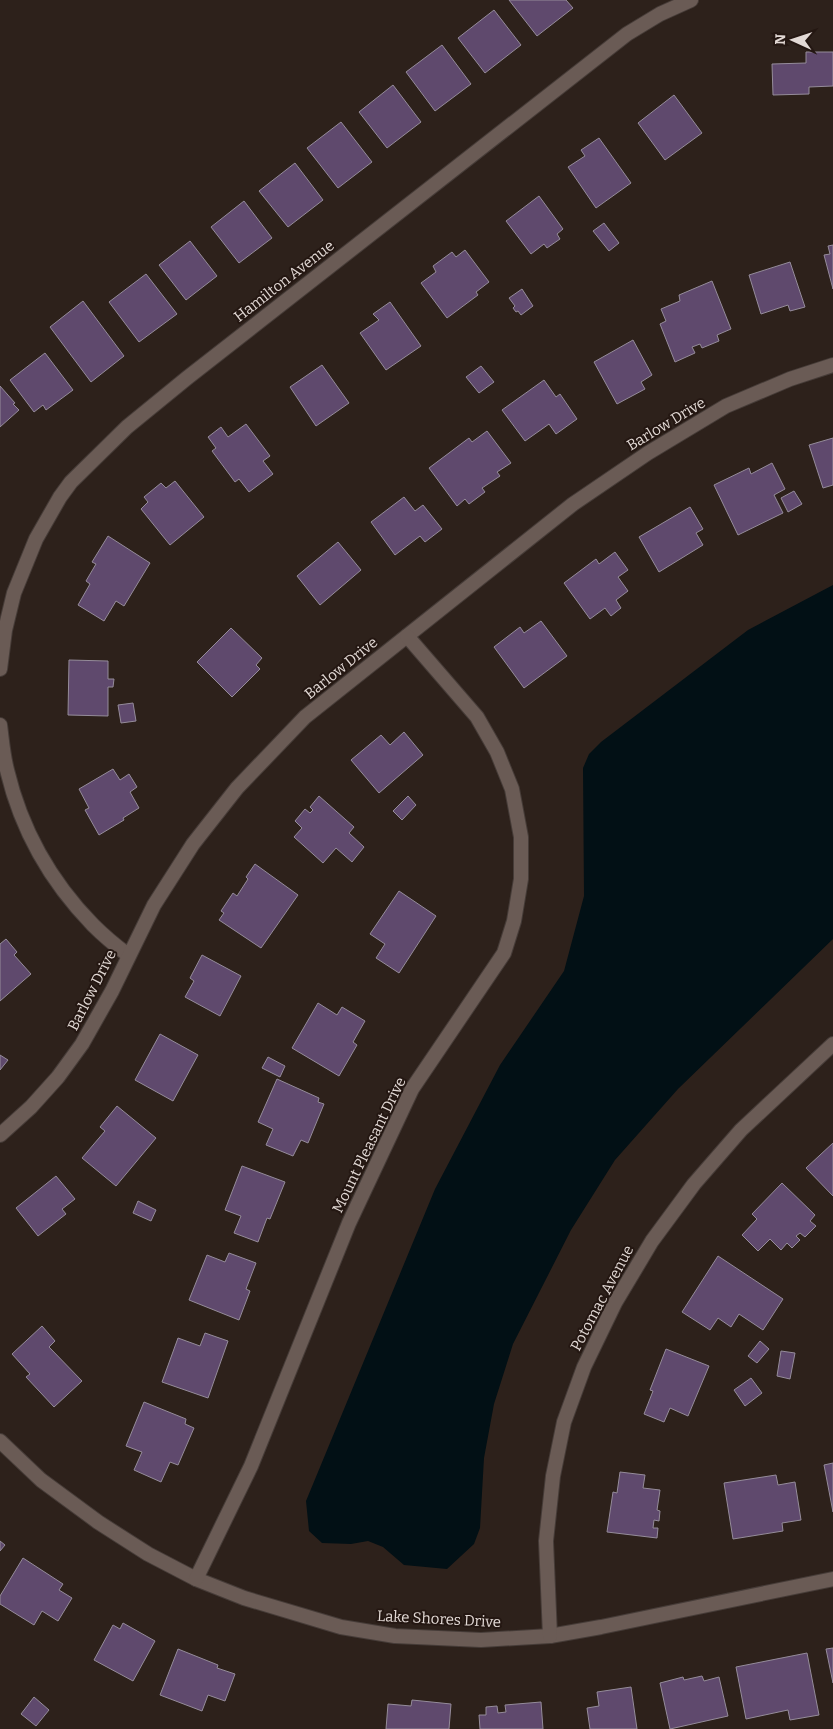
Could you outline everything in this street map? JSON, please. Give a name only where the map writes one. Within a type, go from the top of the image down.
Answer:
[{"type":"street","name":"Hamilton Avenue","points":[[0,669],[5,630],[14,593],[36,539],[71,482],[120,434],[187,378],[627,34],[660,14],[690,0]]},
{"type":"street","name":"Barlow Drive","points":[[0,1135],[31,1107],[58,1077],[82,1044],[112,991],[154,904],[193,844],[237,788],[305,717],[572,504],[648,453],[726,406],[790,379],[833,365]]},
{"type":"street","name":"Mount Pleasant Drive","points":[[196,1579],[251,1466],[349,1223],[412,1089],[504,953],[514,921],[521,879],[520,837],[512,789],[497,752],[477,717],[407,636]]},
{"type":"street","points":[[0,725],[6,769],[20,814],[39,855],[64,892],[94,927],[128,955]]},
{"type":"street","name":"Potomac Avenue","points":[[550,1636],[546,1541],[552,1476],[564,1422],[584,1367],[615,1303],[652,1242],[694,1184],[741,1130],[833,1044]]},
{"type":"street","name":"Lake Shores Drive","points":[[0,1441],[40,1480],[98,1522],[148,1554],[196,1579],[244,1598],[333,1624],[395,1636],[481,1640],[550,1636],[601,1628],[833,1579]]},
{"type":"shaded area","points":[[833,585],[833,939],[678,1089],[615,1160],[571,1230],[513,1344],[494,1404],[484,1458],[480,1528],[474,1544],[447,1569],[404,1565],[383,1547],[368,1541],[351,1544],[322,1543],[309,1531],[306,1501],[435,1189],[500,1065],[564,971],[584,896],[583,768],[589,754],[601,742],[748,630]]},
{"type":"building","points":[[509,0],[566,0],[573,8],[537,36]]},
{"type":"building","points":[[494,10],[521,45],[485,73],[458,38]]},
{"type":"building","points":[[442,45],[471,84],[435,111],[406,72]]},
{"type":"building","points":[[806,52],[833,52],[833,86],[809,87],[809,94],[773,95],[772,64],[806,63]]},
{"type":"building","points":[[393,85],[421,122],[387,148],[359,112]]},
{"type":"building","points":[[674,95],[702,133],[665,160],[638,123]]},
{"type":"building","points":[[341,122],[372,162],[338,188],[307,148]]},
{"type":"building","points":[[599,138],[631,183],[596,208],[568,167],[585,156],[581,150]]},
{"type":"building","points":[[295,163],[323,200],[288,227],[259,191]]},
{"type":"building","points":[[539,196],[563,229],[557,234],[560,239],[547,248],[544,244],[531,254],[506,221]]},
{"type":"building","points":[[244,201],[272,238],[239,263],[211,227]]},
{"type":"building","points":[[604,223],[619,243],[609,251],[593,231]]},
{"type":"building","points":[[190,241],[217,276],[186,300],[159,265]]},
{"type":"building","points":[[833,245],[833,289],[824,255],[830,254],[828,246]]},
{"type":"building","points":[[465,250],[489,282],[476,292],[478,295],[447,318],[421,283],[436,272],[433,266],[452,252],[456,257]]},
{"type":"building","points":[[790,262],[805,307],[790,311],[788,305],[761,314],[749,275]]},
{"type":"building","points":[[146,274],[177,314],[139,342],[109,302]]},
{"type":"building","points":[[712,281],[731,329],[717,335],[719,341],[702,348],[700,344],[692,347],[695,353],[675,362],[660,324],[666,321],[661,309],[680,301],[679,295]]},
{"type":"building","points":[[522,289],[533,306],[521,315],[513,308],[515,306],[509,298]]},
{"type":"building","points":[[83,301],[124,356],[91,382],[50,327]]},
{"type":"building","points":[[390,302],[421,346],[386,370],[360,333],[379,320],[373,314]]},
{"type":"building","points":[[633,340],[652,375],[641,382],[645,389],[617,404],[594,362]]},
{"type":"building","points":[[45,353],[73,390],[46,410],[43,405],[34,412],[10,380]]},
{"type":"building","points":[[322,365],[349,403],[316,426],[290,387]]},
{"type":"building","points":[[481,366],[494,382],[479,393],[466,377]]},
{"type":"building","points":[[544,380],[556,397],[560,394],[577,419],[556,434],[549,424],[525,441],[502,410]]},
{"type":"building","points":[[0,386],[19,410],[0,427]]},
{"type":"building","points":[[246,424],[270,456],[263,461],[273,474],[249,492],[239,479],[235,482],[212,451],[216,448],[208,437],[221,427],[228,437]]},
{"type":"building","points":[[487,431],[511,463],[497,472],[500,476],[482,488],[485,492],[469,504],[465,499],[457,506],[429,468],[469,438],[472,442]]},
{"type":"building","points":[[833,438],[833,485],[823,488],[809,445]]},
{"type":"building","points":[[772,463],[785,489],[774,495],[783,513],[738,535],[714,485],[749,468],[751,474]]},
{"type":"building","points":[[175,481],[204,517],[170,545],[141,509],[148,502],[144,497],[161,483],[166,488]]},
{"type":"building","points":[[794,491],[802,504],[788,512],[781,498]]},
{"type":"building","points":[[404,497],[415,511],[423,505],[442,529],[425,542],[420,536],[395,555],[371,522]]},
{"type":"building","points":[[690,507],[703,529],[696,533],[703,545],[659,572],[639,537]]},
{"type":"building","points":[[108,536],[150,563],[124,606],[116,601],[104,621],[78,605],[90,584],[86,581],[96,564],[92,562]]},
{"type":"building","points":[[338,542],[361,570],[320,605],[297,576]]},
{"type":"building","points":[[615,552],[628,570],[618,577],[628,591],[616,600],[621,608],[611,616],[605,608],[590,619],[564,583],[596,559],[599,564]]},
{"type":"building","points":[[541,621],[567,656],[524,688],[494,647],[520,627],[524,633]]},
{"type":"building","points":[[231,628],[262,658],[256,665],[260,669],[232,697],[197,662]]},
{"type":"building","points":[[69,660],[108,661],[108,679],[114,679],[113,687],[108,687],[108,716],[68,715]]},
{"type":"building","points":[[133,703],[136,721],[121,723],[118,705]]},
{"type":"building","points":[[404,732],[423,755],[379,793],[351,760],[381,735],[390,745]]},
{"type":"building","points":[[113,769],[120,780],[129,774],[137,787],[130,792],[139,808],[123,818],[124,820],[99,835],[85,810],[89,808],[79,789]]},
{"type":"building","points":[[319,796],[354,827],[349,833],[364,847],[352,862],[336,848],[323,863],[294,837],[302,828],[295,821],[305,809],[310,813],[313,810],[310,807]]},
{"type":"building","points":[[408,796],[416,805],[402,820],[393,811]]},
{"type":"building","points":[[255,864],[298,895],[261,948],[219,920],[224,913],[221,911],[233,893],[237,896]]},
{"type":"building","points":[[399,891],[436,916],[399,973],[376,958],[385,944],[370,934]]},
{"type":"building","points":[[6,939],[17,952],[14,955],[31,974],[0,1001],[0,944]]},
{"type":"building","points":[[202,955],[241,976],[220,1016],[185,997],[194,981],[190,978]]},
{"type":"building","points":[[318,1003],[337,1015],[342,1007],[365,1021],[353,1042],[357,1045],[339,1076],[292,1048]]},
{"type":"building","points":[[160,1034],[198,1055],[173,1101],[135,1080]]},
{"type":"building","points":[[0,1055],[8,1060],[0,1070]]},
{"type":"building","points":[[268,1057],[285,1066],[280,1077],[262,1068]]},
{"type":"building","points":[[277,1079],[319,1098],[318,1102],[324,1104],[308,1143],[301,1140],[293,1156],[266,1145],[273,1129],[258,1122]]},
{"type":"building","points":[[117,1106],[156,1138],[116,1186],[82,1158],[105,1131],[100,1127]]},
{"type":"building","points":[[833,1143],[833,1196],[806,1168]]},
{"type":"building","points":[[242,1166],[285,1182],[270,1219],[267,1218],[258,1242],[234,1233],[241,1216],[225,1210]]},
{"type":"building","points":[[56,1176],[75,1199],[62,1209],[66,1214],[38,1236],[16,1208]]},
{"type":"building","points":[[782,1183],[815,1215],[810,1221],[816,1226],[805,1237],[800,1233],[796,1236],[800,1240],[792,1248],[787,1243],[781,1250],[770,1239],[758,1251],[742,1235],[757,1219],[752,1214]]},
{"type":"building","points":[[138,1201],[156,1210],[151,1221],[133,1213]]},
{"type":"building","points":[[229,1253],[256,1263],[246,1289],[250,1291],[239,1320],[189,1300],[207,1255],[225,1262]]},
{"type":"building","points":[[718,1256],[783,1299],[763,1330],[739,1314],[731,1327],[718,1318],[710,1330],[682,1312]]},
{"type":"building","points":[[42,1326],[55,1341],[49,1347],[82,1381],[54,1407],[26,1377],[30,1374],[12,1354]]},
{"type":"building","points":[[205,1333],[228,1341],[208,1398],[162,1382],[178,1338],[200,1346]]},
{"type":"building","points":[[760,1341],[769,1349],[757,1363],[748,1356]]},
{"type":"building","points":[[666,1349],[709,1366],[688,1416],[670,1408],[664,1422],[644,1414],[653,1391],[650,1390]]},
{"type":"building","points":[[781,1351],[795,1353],[790,1379],[777,1376]]},
{"type":"building","points":[[751,1378],[762,1393],[745,1406],[734,1390]]},
{"type":"building","points":[[144,1402],[186,1419],[185,1424],[194,1428],[178,1465],[170,1462],[161,1482],[134,1470],[142,1452],[126,1446]]},
{"type":"building","points":[[833,1463],[833,1512],[824,1465]]},
{"type":"building","points":[[620,1472],[645,1475],[643,1488],[660,1490],[657,1510],[660,1511],[659,1521],[654,1520],[653,1528],[658,1528],[657,1538],[607,1532],[613,1492],[617,1493]]},
{"type":"building","points":[[776,1475],[778,1485],[795,1482],[801,1520],[782,1523],[783,1531],[733,1539],[724,1483]]},
{"type":"building","points":[[0,1541],[5,1545],[0,1551]]},
{"type":"building","points":[[23,1558],[63,1584],[59,1590],[72,1598],[58,1621],[42,1611],[34,1625],[0,1604],[0,1596]]},
{"type":"building","points":[[123,1623],[155,1641],[133,1681],[94,1660],[113,1625],[120,1629]]},
{"type":"building","points":[[833,1648],[833,1683],[826,1649]]},
{"type":"building","points":[[178,1649],[218,1665],[217,1668],[235,1674],[225,1701],[208,1695],[202,1711],[160,1695]]},
{"type":"building","points":[[807,1653],[819,1715],[790,1720],[788,1710],[746,1719],[736,1667]]},
{"type":"building","points":[[702,1676],[704,1681],[719,1677],[728,1716],[670,1729],[660,1683],[683,1677],[684,1680]]},
{"type":"building","points":[[631,1687],[637,1729],[590,1729],[587,1708],[599,1706],[597,1692]]},
{"type":"building","points":[[34,1697],[49,1710],[36,1726],[21,1714]]},
{"type":"building","points":[[412,1700],[451,1704],[449,1729],[386,1729],[388,1704],[411,1706]]},
{"type":"building","points":[[541,1702],[543,1729],[480,1729],[479,1715],[486,1715],[486,1707],[497,1706],[498,1713],[506,1712],[505,1705]]}]
